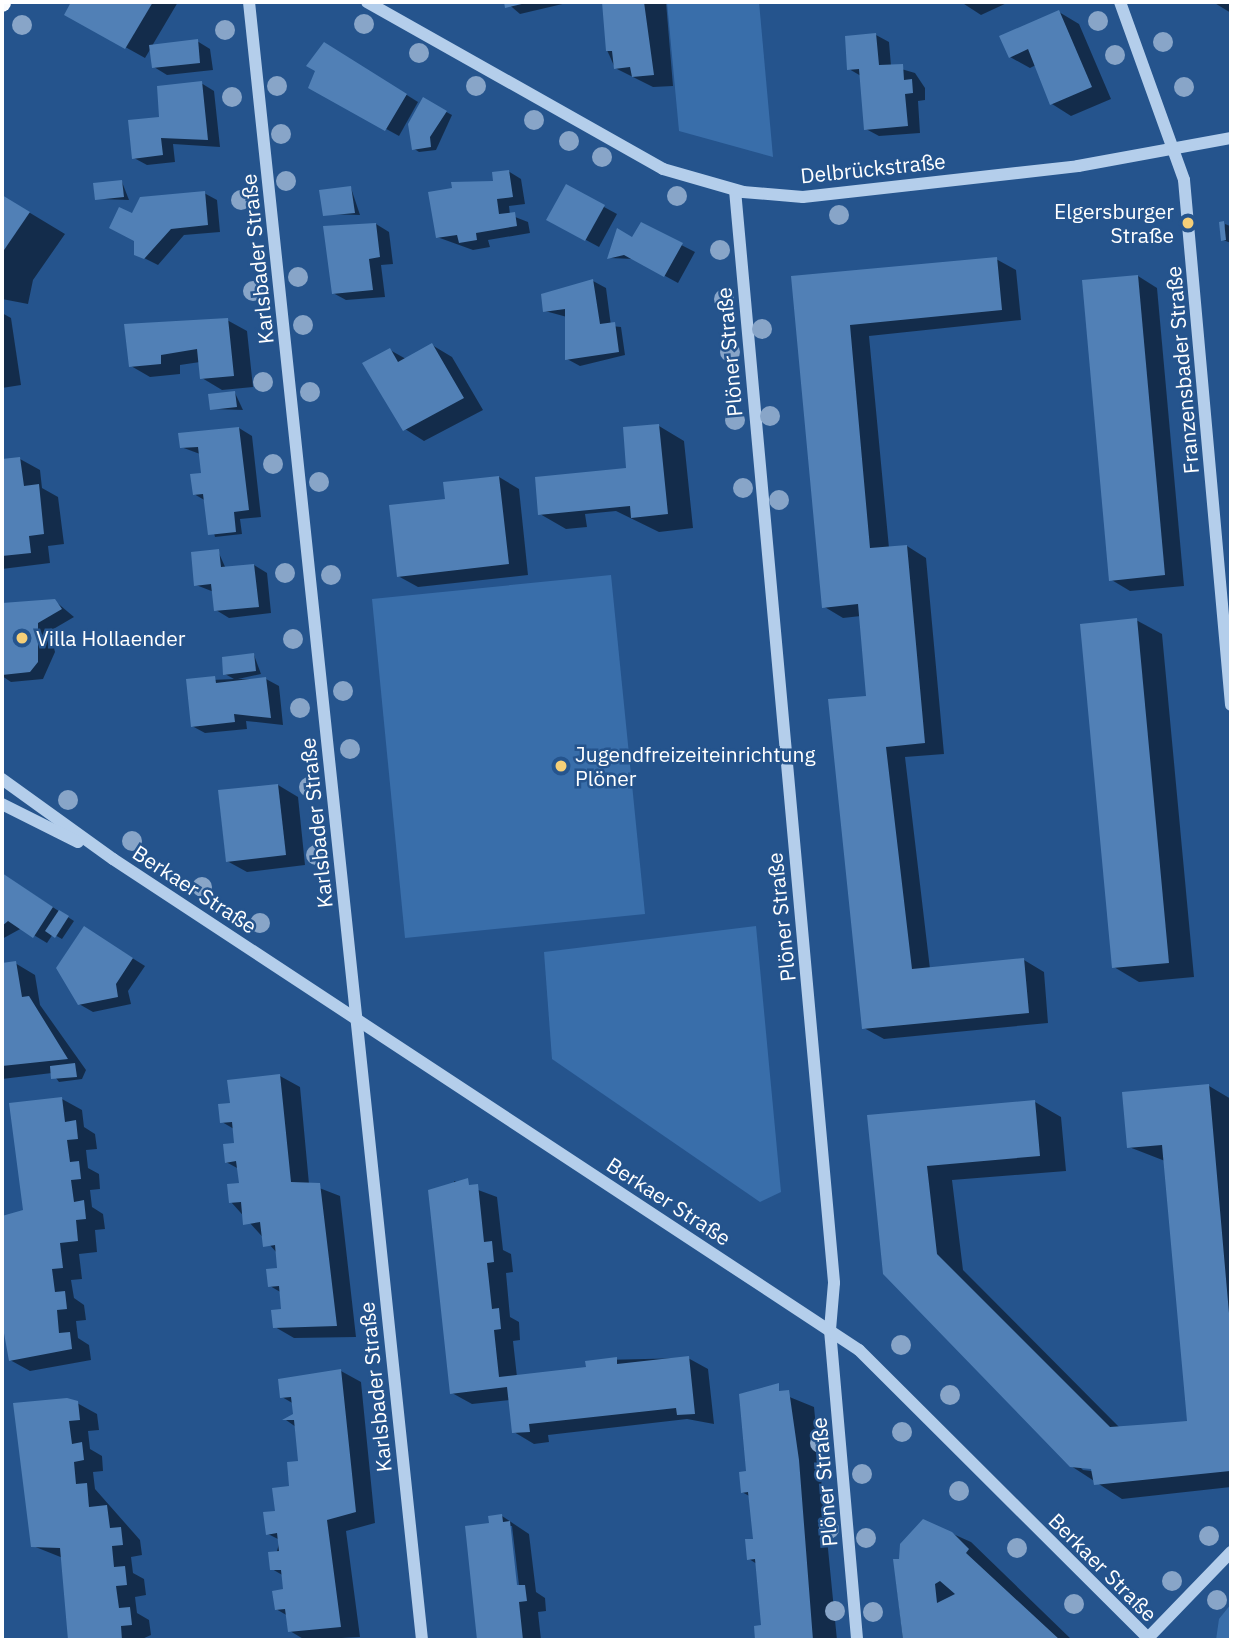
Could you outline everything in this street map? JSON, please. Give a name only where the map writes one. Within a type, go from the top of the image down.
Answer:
[{"type":"street","name":"Karlsbader Straße","points":[[250,2],[353,1017],[422,1640]]},
{"type":"street","name":"Delbrückstraße","points":[[367,2],[663,169],[735,190],[803,197],[1177,149]]},
{"type":"street","name":"Franzensbader Straße","points":[[1120,2],[1177,149],[1231,705]]},
{"type":"street","points":[[1177,149],[1231,138]]},
{"type":"street","name":"Plöner Straße","points":[[735,190],[834,1283],[830,1330],[858,1640]]},
{"type":"street","name":"Berkaer Straße","points":[[2,779],[113,859],[859,1350],[1149,1639]]},
{"type":"street","name":"Berkaer Straße","points":[[2,804],[113,859]]},
{"type":"street","points":[[1149,1639],[1231,1552]]},
{"type":"shaded area","points":[[667,2],[759,2],[773,157],[679,131]]},
{"type":"shaded area","points":[[611,575],[645,914],[405,938],[372,599]]},
{"type":"shaded area","points":[[756,926],[781,1192],[760,1202],[552,1059],[544,952]]},
{"type":"shaded area","points":[[1231,1604],[1231,1640],[1216,1640],[1219,1619]]},
{"type":"building","points":[[71,2],[153,2],[125,49],[64,15]]},
{"type":"building","points":[[504,2],[526,2],[526,3],[505,8]]},
{"type":"building","points":[[602,2],[644,2],[654,75],[632,77],[630,67],[614,69],[612,51],[606,51]]},
{"type":"building","points":[[1059,10],[1092,87],[1050,105],[1028,49],[1009,58],[999,36]]},
{"type":"building","points":[[876,33],[879,65],[903,64],[904,80],[912,79],[913,93],[905,94],[908,126],[864,130],[859,69],[847,70],[845,36]]},
{"type":"building","points":[[198,39],[200,63],[152,68],[149,45]]},
{"type":"building","points":[[324,42],[407,94],[385,131],[308,88],[315,71],[306,66]]},
{"type":"building","points":[[202,81],[208,140],[161,138],[163,155],[132,159],[128,120],[159,117],[157,86]]},
{"type":"building","points":[[423,97],[447,111],[430,137],[431,147],[412,150],[408,124]]},
{"type":"building","points":[[509,170],[513,197],[497,199],[499,214],[515,212],[517,226],[476,233],[477,240],[459,243],[457,235],[436,238],[428,192],[452,188],[451,182],[493,181],[492,172]]},
{"type":"building","points":[[122,180],[124,197],[95,200],[93,183]]},
{"type":"building","points":[[566,184],[605,205],[585,241],[546,220]]},
{"type":"building","points":[[351,186],[355,213],[323,216],[319,190]]},
{"type":"building","points":[[205,191],[208,225],[171,229],[144,259],[134,255],[134,241],[109,228],[119,207],[132,213],[140,197]]},
{"type":"building","points":[[2,195],[30,212],[2,253]]},
{"type":"building","points":[[1224,221],[1226,240],[1221,241],[1219,222]]},
{"type":"building","points":[[641,222],[683,243],[664,277],[624,255],[607,259],[617,228],[632,237]]},
{"type":"building","points":[[376,223],[380,257],[369,259],[373,290],[332,294],[323,226]]},
{"type":"building","points":[[997,257],[1002,310],[850,325],[870,548],[907,545],[925,743],[886,747],[912,969],[1024,958],[1029,1013],[862,1029],[828,699],[866,696],[858,604],[822,608],[791,276]]},
{"type":"building","points":[[1138,275],[1165,575],[1109,581],[1082,280]]},
{"type":"building","points":[[593,279],[600,324],[615,322],[619,352],[565,360],[565,309],[543,312],[541,294]]},
{"type":"building","points":[[228,318],[234,376],[200,379],[197,349],[161,355],[161,364],[129,367],[124,324]]},
{"type":"building","points":[[432,343],[464,398],[403,431],[362,363],[390,348],[398,362]]},
{"type":"building","points":[[235,391],[237,407],[210,410],[208,394]]},
{"type":"building","points":[[659,424],[668,514],[631,518],[630,506],[538,515],[535,477],[626,468],[623,427]]},
{"type":"building","points":[[239,427],[249,510],[234,512],[236,532],[208,535],[203,494],[193,495],[190,474],[201,473],[198,447],[180,448],[178,433]]},
{"type":"building","points":[[20,457],[24,486],[39,484],[44,534],[29,536],[31,553],[2,556],[2,459]]},
{"type":"building","points":[[499,476],[509,564],[397,577],[389,505],[445,499],[443,482]]},
{"type":"building","points":[[219,549],[221,567],[254,564],[259,607],[214,611],[211,584],[194,586],[191,552]]},
{"type":"building","name":"Villa Hollaender","points":[[55,599],[62,609],[38,623],[38,662],[30,672],[2,675],[2,603]]},
{"type":"building","points":[[1137,618],[1169,963],[1112,968],[1080,624]]},
{"type":"building","points":[[254,653],[256,671],[223,675],[222,657]]},
{"type":"building","points":[[215,676],[216,683],[266,677],[271,718],[234,714],[235,722],[191,727],[186,679]]},
{"type":"building","points":[[278,784],[286,855],[226,862],[218,790]]},
{"type":"building","points":[[2,873],[53,907],[33,938],[8,921],[2,926]]},
{"type":"building","points":[[59,910],[69,916],[55,938],[45,931]]},
{"type":"building","points":[[84,926],[133,958],[116,984],[118,997],[78,1005],[56,968]]},
{"type":"building","points":[[16,961],[22,997],[29,996],[68,1059],[2,1066],[2,963]]},
{"type":"building","points":[[75,1063],[77,1077],[51,1079],[50,1066]]},
{"type":"building","points":[[280,1074],[291,1182],[320,1183],[337,1326],[273,1328],[271,1310],[281,1309],[279,1286],[268,1287],[266,1269],[277,1268],[275,1245],[263,1247],[260,1222],[243,1225],[241,1202],[229,1203],[227,1184],[239,1183],[236,1161],[225,1163],[223,1144],[234,1143],[232,1122],[220,1123],[218,1104],[230,1103],[227,1080]]},
{"type":"building","points":[[1209,1084],[1231,1336],[1230,1471],[1094,1485],[1091,1469],[1070,1467],[883,1274],[867,1115],[1035,1100],[1040,1156],[927,1166],[937,1254],[1110,1427],[1187,1421],[1162,1145],[1127,1148],[1122,1092]]},
{"type":"building","points":[[62,1097],[65,1122],[76,1120],[78,1139],[67,1140],[70,1162],[79,1161],[81,1179],[71,1180],[74,1202],[84,1200],[86,1219],[76,1220],[78,1241],[60,1243],[63,1268],[52,1269],[55,1292],[65,1291],[67,1309],[57,1310],[59,1333],[70,1332],[72,1349],[9,1361],[2,1322],[2,1216],[23,1210],[9,1103]]},
{"type":"building","points":[[468,1178],[469,1185],[478,1184],[484,1242],[492,1241],[494,1262],[487,1263],[492,1309],[499,1308],[501,1329],[494,1330],[499,1377],[586,1367],[585,1361],[617,1357],[617,1364],[689,1356],[695,1414],[677,1415],[676,1408],[529,1424],[530,1432],[512,1433],[507,1387],[450,1394],[428,1190]]},
{"type":"building","points":[[341,1369],[356,1512],[327,1520],[341,1627],[288,1632],[285,1609],[275,1610],[272,1591],[283,1589],[281,1570],[270,1570],[268,1552],[279,1551],[277,1533],[266,1535],[263,1512],[275,1511],[272,1488],[289,1486],[287,1462],[298,1461],[294,1420],[282,1420],[293,1414],[291,1397],[280,1398],[278,1379]]},
{"type":"building","points":[[779,1383],[779,1391],[789,1390],[799,1460],[813,1640],[755,1640],[754,1626],[761,1625],[755,1559],[747,1560],[745,1539],[753,1539],[748,1492],[741,1493],[739,1472],[746,1471],[739,1394]]},
{"type":"building","points":[[67,1398],[78,1401],[80,1420],[69,1421],[72,1444],[82,1442],[84,1460],[74,1462],[76,1484],[87,1483],[89,1507],[107,1505],[110,1528],[121,1527],[123,1545],[112,1546],[114,1567],[125,1566],[127,1585],[116,1586],[119,1608],[130,1607],[132,1625],[121,1626],[122,1640],[68,1640],[60,1548],[31,1547],[13,1403]]},
{"type":"building","points":[[502,1514],[503,1522],[510,1521],[517,1585],[525,1585],[527,1601],[519,1602],[523,1640],[477,1640],[465,1526],[489,1523],[488,1516]]},
{"type":"building","points":[[923,1519],[952,1532],[969,1549],[966,1553],[1060,1640],[903,1640],[893,1559],[899,1559],[900,1544]],"holes":[[[940,1581],[955,1594],[937,1603],[935,1584]]]},
{"type":"place","name":"Elgersburger Straße","points":[[1188,223]]},
{"type":"place","name":"Villa Hollaender","points":[[22,638]]},
{"type":"place","name":"Jugendfreizeiteinrichtung Plöner","points":[[561,766]]}]
